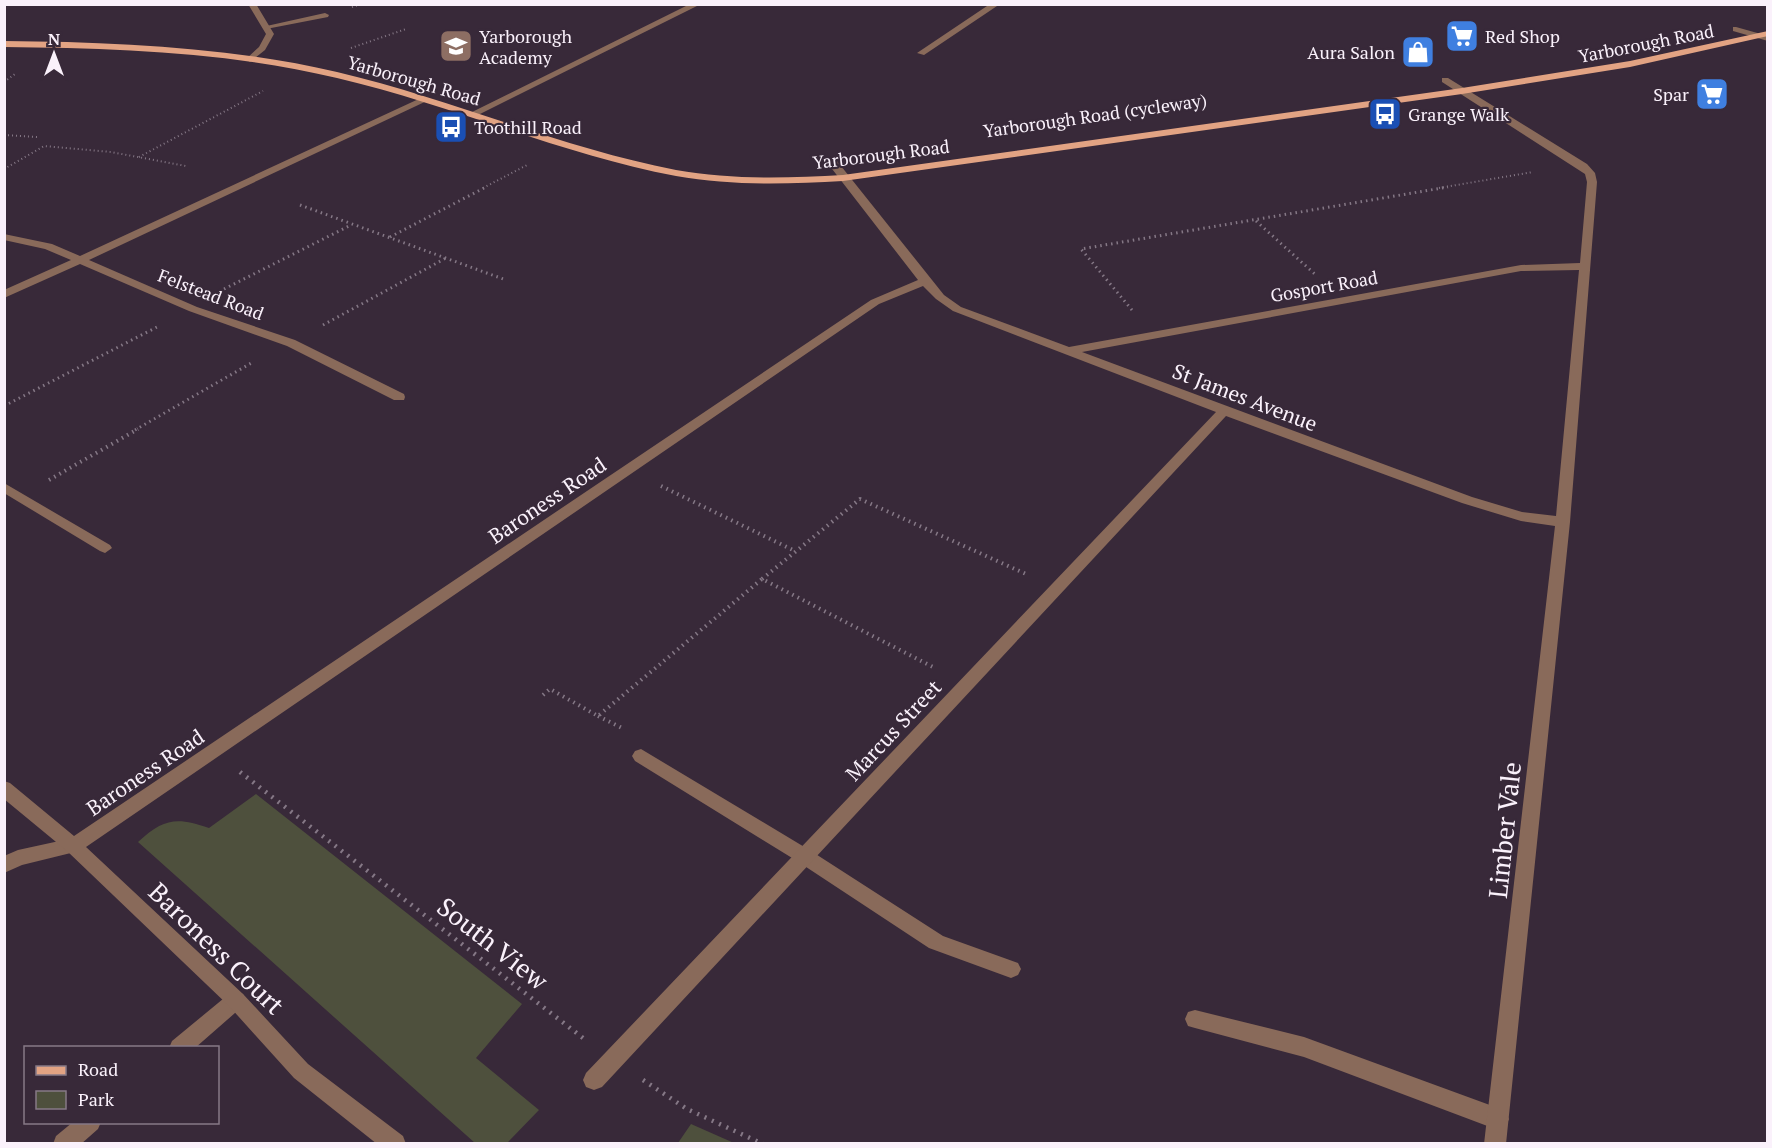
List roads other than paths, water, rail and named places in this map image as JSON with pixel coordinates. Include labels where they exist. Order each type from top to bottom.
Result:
[{"type":"main road","name":"Yarborough Road","points":[[4,44],[155,50],[250,59],[307,69],[426,99],[636,164],[725,179],[784,181],[843,178],[1462,91],[1630,64],[1767,33]]},
{"type":"street","points":[[250,59],[268,39],[266,27],[252,4]]},
{"type":"street","points":[[473,114],[697,4]]},
{"type":"street","points":[[921,53],[996,4]]},
{"type":"street","points":[[266,27],[326,15]]},
{"type":"street","points":[[1736,29],[1767,39]]},
{"type":"street","points":[[1445,80],[1581,164],[1590,173],[1592,182],[1586,266],[1563,522]]},
{"type":"street","points":[[4,296],[426,99]]},
{"type":"street","points":[[833,162],[843,178],[925,281]]},
{"type":"street","name":"Felstead Road","points":[[4,237],[48,246],[83,259],[191,308],[291,343],[399,397]]},
{"type":"street","name":"Gosport Road","points":[[1069,351],[1521,268],[1586,266]]},
{"type":"street","name":"St James Avenue","points":[[925,281],[957,309],[1224,411],[1494,510],[1563,522]]},
{"type":"street","name":"Baroness Road","points":[[73,846],[875,302],[925,281]]},
{"type":"street","name":"Marcus Street","points":[[594,1080],[1224,411]]},
{"type":"street","points":[[4,487],[105,548]]},
{"type":"street","name":"Limber Vale","points":[[1495,1143],[1563,522]]},
{"type":"street","points":[[641,756],[804,856],[936,942],[1011,969]]},
{"type":"street","name":"Baroness Court","points":[[4,788],[73,846],[236,1000],[301,1071],[395,1143]]},
{"type":"street","points":[[4,865],[18,858],[73,846]]},
{"type":"street","points":[[180,1046],[236,1000]]},
{"type":"street","points":[[1195,1019],[1304,1047],[1498,1119]]},
{"type":"street","points":[[64,1143],[88,1124]]},
{"type":"place","name":"Red Shop","points":[[1462,36]]},
{"type":"place","name":"Yarborough Academy","points":[[456,46]]},
{"type":"place","name":"Aura Salon","points":[[1418,52]]},
{"type":"place","name":"Spar","points":[[1712,94]]},
{"type":"place","name":"Grange Walk","points":[[1385,114]]},
{"type":"place","name":"Toothill Road","points":[[451,127]]}]
